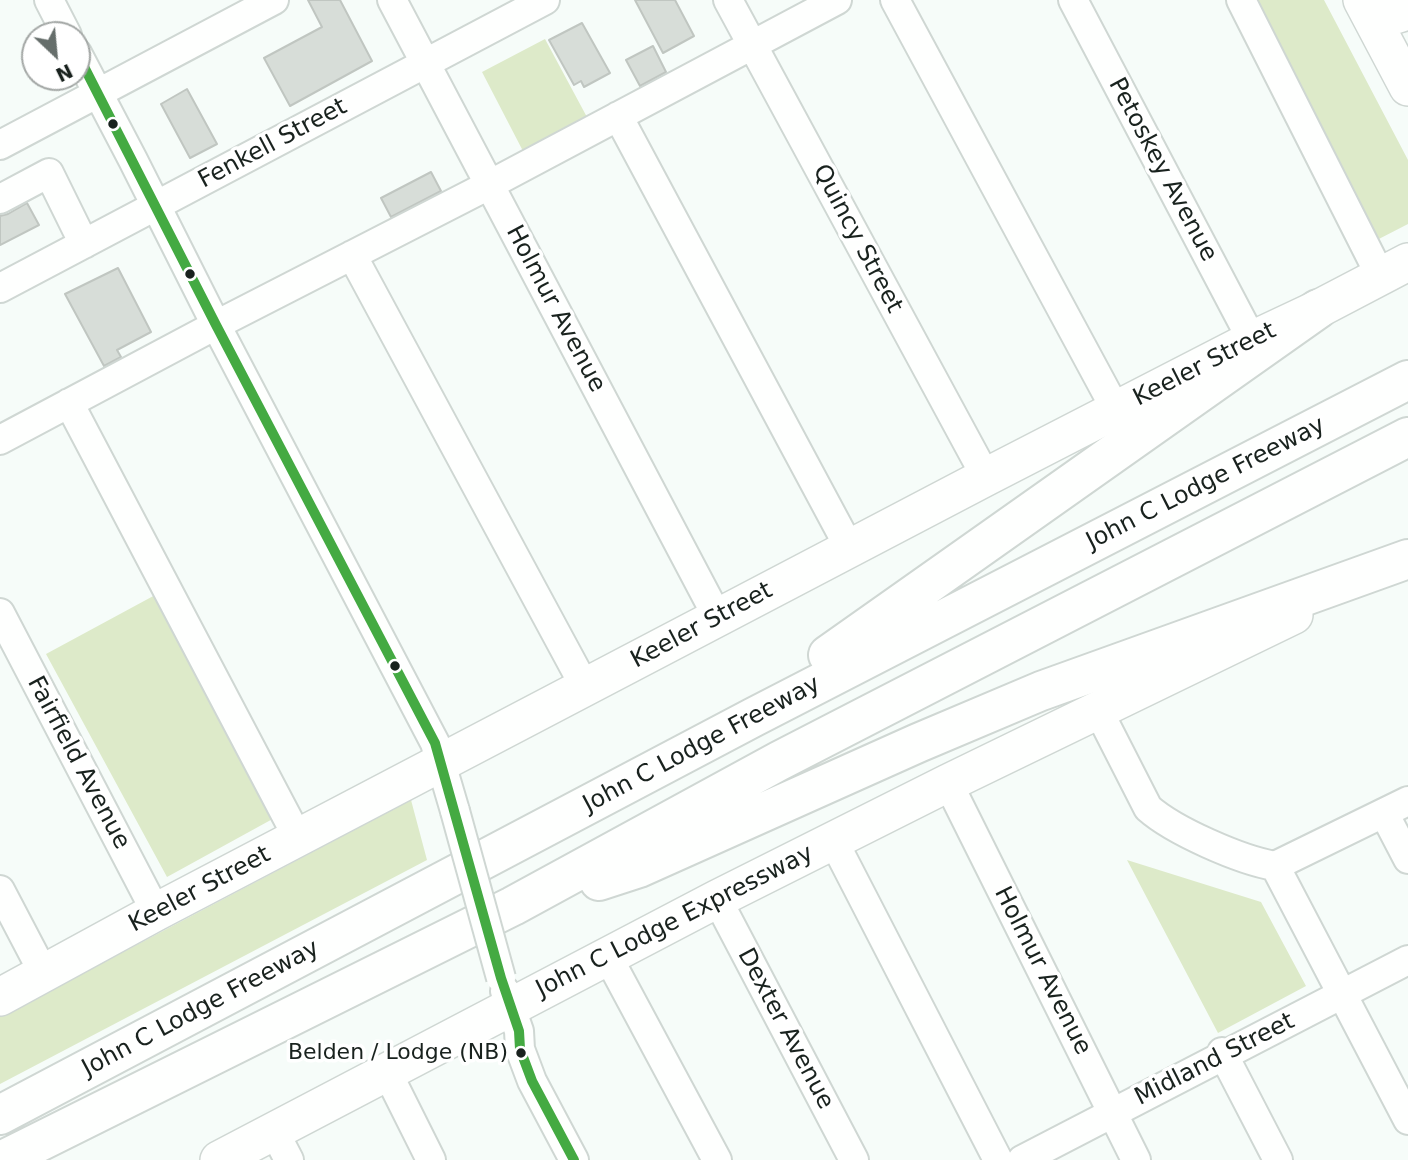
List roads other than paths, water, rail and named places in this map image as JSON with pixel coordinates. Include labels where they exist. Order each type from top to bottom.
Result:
[{"type":"highway","points":[[654,770],[740,708],[842,646],[1318,310]]},
{"type":"highway","name":"John C Lodge Freeway","points":[[0,1115],[754,717],[1408,380]]},
{"type":"highway","name":"John C Lodge Freeway","points":[[3,1160],[513,906],[779,761],[1408,436]]},
{"type":"highway","points":[[513,906],[617,876],[1041,691],[1408,559]]},
{"type":"main road","points":[[1362,0],[1408,87]]},
{"type":"main road","points":[[1380,0],[1384,7],[1395,15],[1408,10]]},
{"type":"main road","name":"Keeler Street","points":[[0,998],[156,912],[986,477],[1394,269]]},
{"type":"main road","name":"John C Lodge Expressway","points":[[219,1160],[281,1146],[506,993],[608,957],[833,840],[1408,559]]},
{"type":"street","points":[[49,0],[60,21]]},
{"type":"street","points":[[0,145],[98,94],[232,10],[274,0]]},
{"type":"street","name":"Holmur Avenue","points":[[392,0],[718,618]]},
{"type":"street","name":"Fenkell Street","points":[[0,288],[545,0]]},
{"type":"street","name":"Quincy Street","points":[[728,0],[986,477]]},
{"type":"street","points":[[0,440],[837,0]]},
{"type":"street","points":[[895,0],[1116,410]]},
{"type":"street","name":"Petoskey Avenue","points":[[1073,0],[1252,340]]},
{"type":"street","points":[[1241,0],[1394,269]]},
{"type":"street","points":[[91,80],[435,743],[519,1031],[520,1049],[532,1081],[574,1160]]},
{"type":"street","points":[[618,116],[850,549]]},
{"type":"street","points":[[0,198],[49,173],[84,244]]},
{"type":"street","points":[[352,255],[586,687]]},
{"type":"street","points":[[69,403],[298,838]]},
{"type":"street","name":"Fairfield Avenue","points":[[0,613],[156,912]]},
{"type":"street","points":[[1098,710],[1148,808],[1160,819],[1220,848],[1261,864],[1275,866],[1396,807],[1408,859]]},
{"type":"street","name":"Holmur Avenue","points":[[948,783],[1136,1160]]},
{"type":"street","points":[[833,840],[998,1160]]},
{"type":"street","points":[[1275,866],[1408,1120]]},
{"type":"street","points":[[0,890],[44,974]]},
{"type":"street","name":"Dexter Avenue","points":[[717,899],[854,1160]]},
{"type":"street","points":[[608,957],[717,1160]]},
{"type":"street","name":"Midland Street","points":[[1022,1160],[1408,960]]},
{"type":"street","points":[[1223,1054],[1278,1160]]},
{"type":"street","points":[[387,1072],[431,1160]]},
{"type":"place","name":"Belden / Lodge (NB)","points":[[521,1053]]}]
